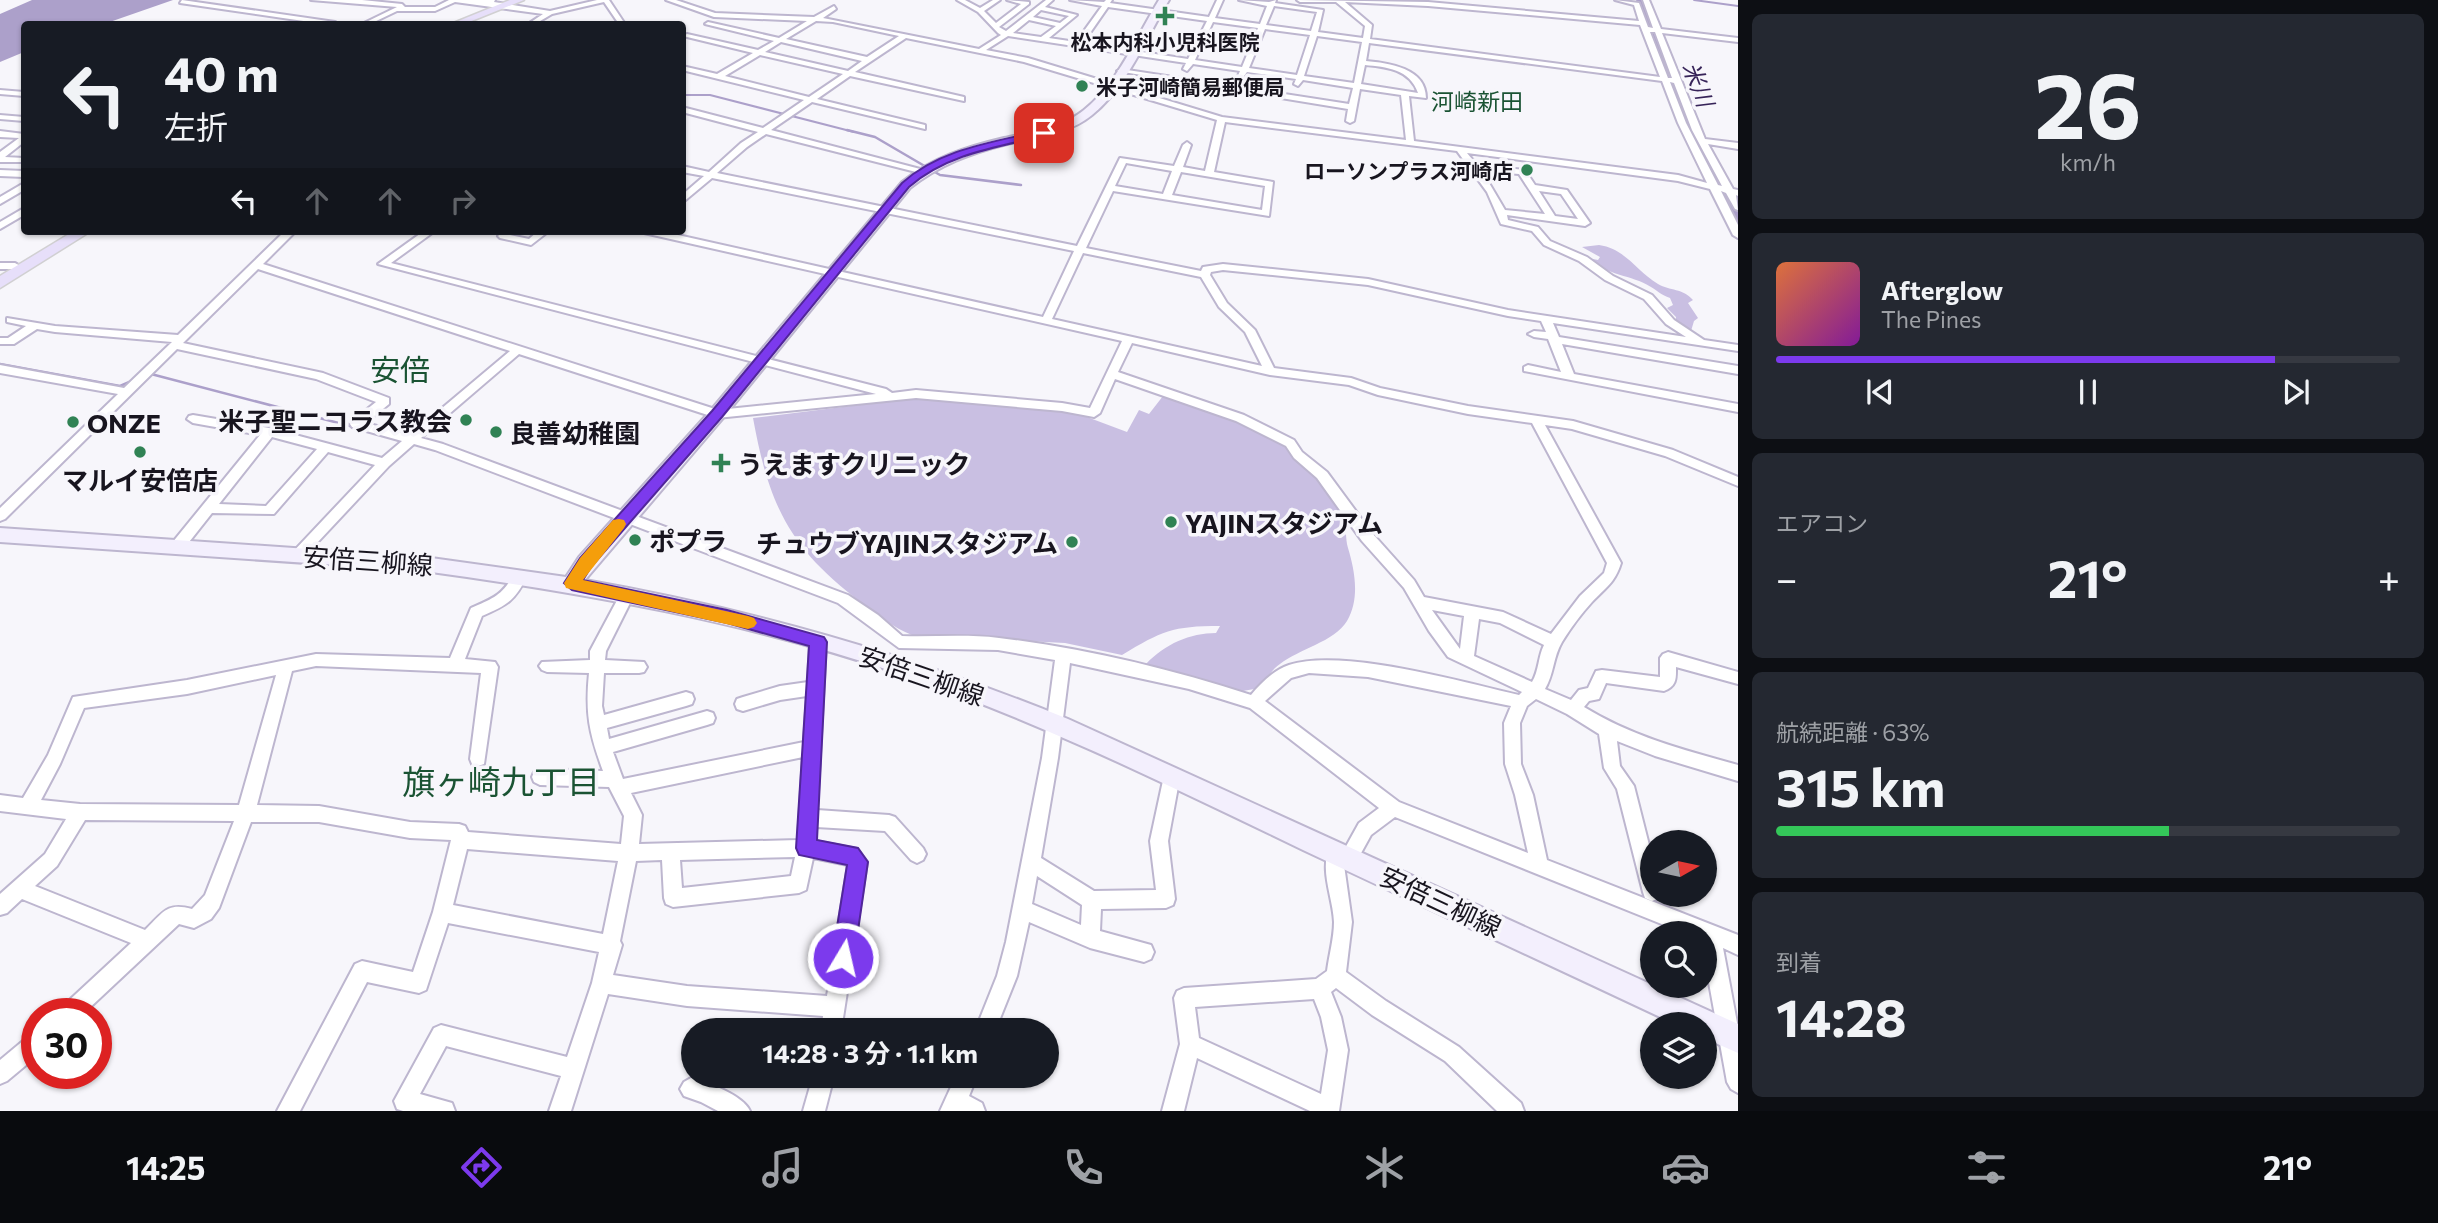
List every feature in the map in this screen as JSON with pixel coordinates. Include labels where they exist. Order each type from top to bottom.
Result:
[{"type":"main road","points":[[455,21],[499,2],[519,0]]},
{"type":"main road","points":[[462,21],[499,2]]},
{"type":"main road","points":[[0,276],[8,266],[66,235]]},
{"type":"main road","points":[[0,283],[78,235]]},
{"type":"street","points":[[303,0],[366,3]]},
{"type":"street","points":[[343,0],[435,11],[444,9],[454,0],[499,2],[550,13]]},
{"type":"street","points":[[536,21],[550,13],[606,0],[622,21]]},
{"type":"street","points":[[669,0],[702,13],[722,16],[818,18],[1025,60],[1220,119],[1664,176],[1726,190]]},
{"type":"street","points":[[960,0],[980,10],[995,27],[1007,34],[1423,96],[1419,84],[1404,69],[1362,63]]},
{"type":"street","points":[[980,10],[997,0]]},
{"type":"street","points":[[1010,0],[1029,2]]},
{"type":"street","points":[[980,51],[1007,34],[1050,0]]},
{"type":"street","points":[[1073,0],[1160,6],[1210,19],[1677,81]]},
{"type":"street","points":[[1184,80],[1220,0]]},
{"type":"street","points":[[1242,0],[1321,10],[1294,98]]},
{"type":"street","points":[[1300,0],[1428,4],[1738,40]]},
{"type":"street","points":[[1338,0],[1368,23],[1350,121]]},
{"type":"street","points":[[1618,0],[1636,2],[1677,81],[1726,190],[1738,235]]},
{"type":"street","points":[[1646,0],[1650,29],[1682,123],[1738,207]]},
{"type":"street","points":[[182,2],[314,21]]},
{"type":"street","points":[[995,27],[1029,2]]},
{"type":"street","points":[[1078,45],[1107,2]]},
{"type":"street","points":[[1237,89],[1272,2]]},
{"type":"street","points":[[572,583],[586,562],[717,414],[885,210],[921,172],[956,154],[1066,125],[1090,112],[1111,87],[1160,6]]},
{"type":"street","points":[[372,21],[400,8]]},
{"type":"street","points":[[719,77],[834,8]]},
{"type":"street","points":[[1040,8],[1074,15],[1043,39]]},
{"type":"street","points":[[686,35],[722,16]]},
{"type":"street","points":[[1028,18],[1062,25]]},
{"type":"street","points":[[708,24],[869,60]]},
{"type":"street","points":[[686,197],[744,145],[905,35]]},
{"type":"street","points":[[686,36],[961,99]]},
{"type":"street","points":[[686,69],[922,127]]},
{"type":"street","points":[[1121,71],[1353,107]]},
{"type":"street","points":[[0,92],[21,94]]},
{"type":"street","points":[[1405,94],[1410,142]]},
{"type":"street","points":[[0,101],[21,104]]},
{"type":"street","points":[[686,110],[921,172]]},
{"type":"street","points":[[0,117],[21,119]]},
{"type":"street","points":[[1209,174],[1219,137],[1220,119]]},
{"type":"street","points":[[0,134],[21,137]]},
{"type":"street","points":[[0,158],[21,140]]},
{"type":"street","points":[[1703,141],[1738,146]]},
{"type":"street","points":[[1166,198],[1187,145]]},
{"type":"street","points":[[1459,148],[1476,168],[1502,212],[1504,222],[1535,229],[1547,243],[1583,259],[1619,284],[1648,297],[1670,321],[1704,343]]},
{"type":"street","points":[[0,158],[21,160]]},
{"type":"street","points":[[1046,321],[1123,160],[1270,184],[1266,214],[1111,188]]},
{"type":"street","points":[[1476,168],[1522,173],[1552,218]]},
{"type":"street","points":[[686,170],[1205,275],[1223,305],[1250,330],[1270,372]]},
{"type":"street","points":[[2,175],[21,174]]},
{"type":"street","points":[[1502,212],[1585,223],[1564,192],[1532,187]]},
{"type":"street","points":[[0,201],[21,188]]},
{"type":"street","points":[[0,226],[21,213]]},
{"type":"street","points":[[0,516],[287,235]]},
{"type":"street","points":[[424,235],[383,264],[894,396]]},
{"type":"street","points":[[504,235],[531,242],[539,235]]},
{"type":"street","points":[[665,235],[1270,372],[1351,382],[1378,391],[1468,410],[1573,425],[1643,445],[1738,482]]},
{"type":"street","points":[[256,265],[717,414],[894,396],[941,396],[1094,412],[1128,339]]},
{"type":"street","points":[[1205,275],[1207,269],[1223,267],[1336,277],[1546,319],[1738,348]]},
{"type":"street","points":[[1546,319],[1569,376]]},
{"type":"street","points":[[11,320],[178,342],[319,376],[385,401],[356,424],[439,447],[842,599],[882,626],[899,642],[998,644],[1063,655],[1189,682],[1255,703],[1393,808],[1539,864],[1640,895]]},
{"type":"street","points":[[0,341],[10,342],[35,325]]},
{"type":"street","points":[[1534,334],[1738,370]]},
{"type":"street","points":[[297,555],[384,463],[516,351]]},
{"type":"street","points":[[0,369],[127,392]]},
{"type":"street","points":[[1528,369],[1738,408]]},
{"type":"street","points":[[1112,374],[1240,418],[1290,443],[1298,455],[1322,475],[1354,520],[1409,584],[1453,653],[1466,658],[1527,697]]},
{"type":"street","points":[[192,419],[269,432],[384,463]]},
{"type":"street","points":[[1537,421],[1610,550],[1614,562],[1610,576],[1585,600],[1548,652],[1543,678],[1527,697],[1512,723],[1513,764],[1524,795],[1539,864]]},
{"type":"street","points":[[177,547],[269,432]]},
{"type":"street","points":[[208,508],[269,512],[326,447]]},
{"type":"street","name":"安倍三柳線","points":[[0,535],[424,564],[520,576],[572,583],[727,617],[818,642],[974,691],[1053,724],[1172,776],[1734,1037]]},
{"type":"street","points":[[455,664],[476,612],[504,601],[511,595],[520,576]]},
{"type":"street","points":[[560,1111],[603,983],[629,851],[633,815],[616,783],[596,724],[595,667],[598,651],[627,595]]},
{"type":"street","points":[[1420,601],[1503,618],[1554,643]]},
{"type":"street","points":[[1466,658],[1472,613]]},
{"type":"street","points":[[670,850],[673,898],[799,884],[809,818],[818,642]]},
{"type":"street","points":[[885,662],[899,642]]},
{"type":"street","points":[[990,1018],[1007,976],[1023,909],[1050,758],[1063,655]]},
{"type":"street","points":[[1573,709],[1585,695],[1593,694],[1602,676],[1664,684],[1668,681],[1668,658],[1738,678]]},
{"type":"street","points":[[28,806],[54,759],[79,702],[187,687],[316,660],[490,667],[478,759]]},
{"type":"street","points":[[86,998],[176,914],[194,919],[205,912],[212,901],[246,813],[286,666]]},
{"type":"street","points":[[547,666],[639,667]]},
{"type":"street","points":[[1255,703],[1259,694],[1291,670],[1312,666],[1364,670],[1527,697],[1573,709],[1607,730],[1655,749],[1738,772]]},
{"type":"street","points":[[743,704],[780,693],[814,688]]},
{"type":"street","points":[[596,724],[686,699]]},
{"type":"street","points":[[603,748],[707,718]]},
{"type":"street","points":[[1607,730],[1612,768],[1625,786],[1640,844]]},
{"type":"street","points":[[540,777],[616,783],[811,748]]},
{"type":"street","points":[[1031,862],[1092,900],[1166,899],[1159,841],[1172,776]]},
{"type":"street","points":[[0,803],[80,812],[319,814],[410,830],[459,832],[460,840],[442,912],[419,983],[362,971],[288,1111]]},
{"type":"street","points":[[1190,1044],[1331,1110],[1338,1050],[1331,1017],[1328,982],[1343,922],[1335,872],[1342,855],[1365,829],[1393,808]]},
{"type":"street","points":[[0,906],[51,860],[80,812]]},
{"type":"street","points":[[809,818],[889,823],[917,854]]},
{"type":"street","points":[[460,840],[610,853],[806,848],[851,855],[858,862],[833,1018]]},
{"type":"street","points":[[20,890],[146,940]]},
{"type":"street","points":[[1090,939],[1092,900]]},
{"type":"street","points":[[1667,907],[1690,921]]},
{"type":"street","points":[[1023,909],[1090,939],[1144,951]]},
{"type":"street","points":[[442,912],[612,945]]},
{"type":"street","points":[[1717,936],[1738,945]]},
{"type":"street","points":[[1717,963],[1734,1037],[1738,1082]]},
{"type":"street","points":[[1173,1111],[1190,1044],[1184,998],[1328,982],[1379,1008],[1451,1054],[1513,1111]]},
{"type":"street","points":[[603,983],[687,996],[835,1007]]},
{"type":"street","points":[[444,1111],[405,1101],[441,1035],[575,1069]]},
{"type":"street","points":[[0,1074],[21,1056]]},
{"type":"street","points":[[814,1111],[821,1088]]},
{"type":"street","points":[[961,1108],[965,1088]]},
{"type":"street","points":[[691,1089],[704,1092],[738,1111]]},
{"type":"shaded area","points":[[32,0],[173,0],[113,21],[21,21],[21,53],[0,62],[0,14]]},
{"type":"shaded area","points":[[1599,245],[1617,251],[1658,284],[1689,296],[1693,300],[1688,303],[1698,318],[1691,331],[1676,322],[1676,317],[1667,308],[1673,305],[1670,298],[1643,283],[1596,264],[1588,258],[1598,260],[1600,257],[1582,247]]},
{"type":"shaded area","name":"チュウブYAJINスタジアム","points":[[1163,396],[1244,424],[1291,451],[1312,470],[1329,491],[1344,521],[1355,585],[1354,604],[1347,621],[1325,640],[1277,666],[1260,688],[1237,692],[1146,664],[1170,645],[1197,635],[1216,633],[1220,626],[1178,629],[1147,640],[1122,655],[1065,643],[912,635],[899,629],[837,583],[800,544],[776,501],[759,449],[753,418],[915,398],[1057,410],[1079,414],[1127,432],[1139,410],[1149,414]]},
{"type":"waterway","name":"米川","points":[[1641,0],[1688,125],[1738,218]]},
{"type":"waterway","points":[[1694,0],[1738,6]]},
{"type":"waterway","points":[[686,95],[710,95],[854,132]]},
{"type":"waterway","points":[[847,130],[875,137],[940,175],[1021,185]]},
{"type":"waterway","points":[[0,364],[120,386],[134,380]]},
{"type":"waterway","points":[[151,374],[350,426]]},
{"type":"slow traffic","points":[[619,524],[586,562],[572,583],[748,623]]},
{"type":"place","name":"松本内科小児科医院","points":[[1165,16]]},
{"type":"place","name":"米子河崎簡易郵便局","points":[[1082,86]]},
{"type":"place","name":"ローソンプラス河崎店","points":[[1527,170]]},
{"type":"place","name":"米子聖ニコラス教会","points":[[466,420]]},
{"type":"place","name":"ONZE","points":[[73,422]]},
{"type":"place","name":"良善幼稚園","points":[[496,432]]},
{"type":"place","name":"マルイ安倍店","points":[[140,452]]},
{"type":"place","name":"うえますクリニック","points":[[721,463]]},
{"type":"place","name":"YAJINスタジアム","points":[[1171,522]]},
{"type":"place","name":"ポプラ","points":[[635,540]]},
{"type":"place","name":"チュウブYAJINスタジアム","points":[[1072,542]]},
{"type":"district","name":"河崎新田","points":[[1477,101]]},
{"type":"district","name":"安倍","points":[[400,368]]},
{"type":"district","name":"旗ヶ崎九丁目","points":[[501,780]]},
{"type":"route","points":[[843,958],[858,862],[851,855],[806,848],[818,642],[727,617],[572,583],[586,562],[717,414],[906,185],[921,172],[956,154],[1044,133]]}]
